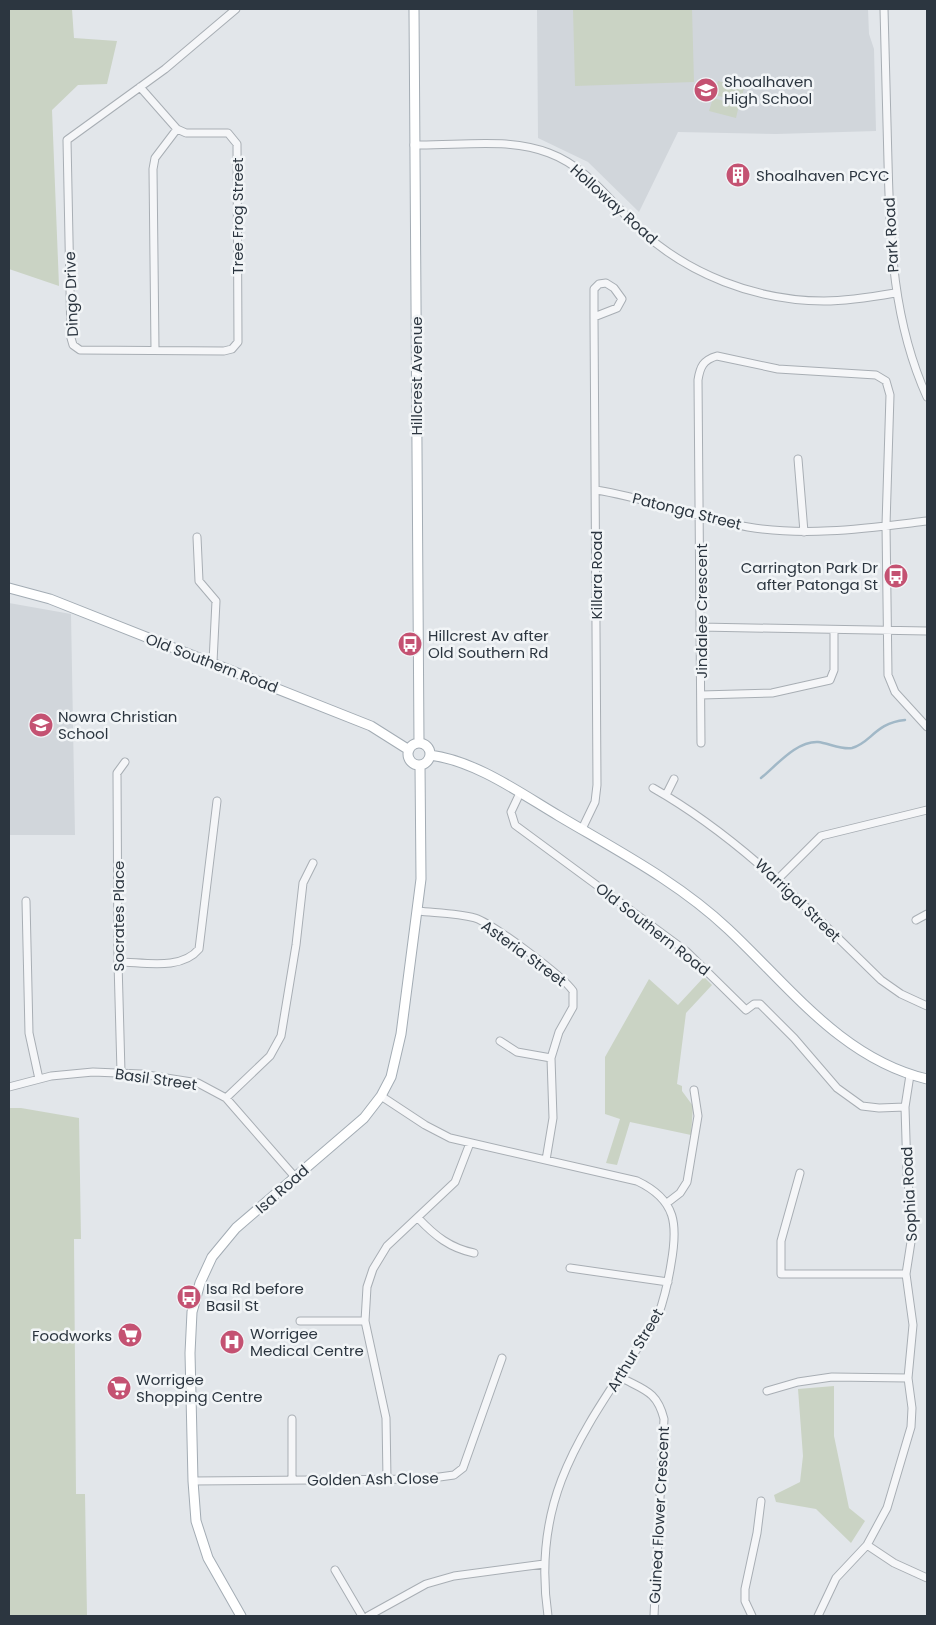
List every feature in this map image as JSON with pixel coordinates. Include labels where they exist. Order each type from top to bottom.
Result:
[{"type":"main road","name":"Hillcrest Avenue","points":[[414,9],[419,743]]},
{"type":"main road","name":"Old Southern Road","points":[[9,588],[39,595],[213,662],[371,726],[409,750]]},
{"type":"main road","points":[[419,743],[428,746],[430,755],[427,762],[420,765],[410,760],[409,750],[413,745],[419,743]]},
{"type":"main road","points":[[430,755],[456,761],[520,793],[653,870],[726,927],[818,1018],[848,1043],[870,1057],[910,1075],[927,1079]]},
{"type":"main road","name":"Isa Road","points":[[241,1616],[216,1575],[201,1540],[195,1515],[190,1332],[192,1312],[200,1283],[212,1257],[226,1238],[364,1118],[381,1096],[396,1064],[418,912],[421,857],[420,765]]},
{"type":"street","points":[[155,349],[153,169],[155,158],[177,129],[140,87],[166,69],[236,9]]},
{"type":"street","name":"Park Road","points":[[884,9],[890,240],[895,293],[907,343],[927,397]]},
{"type":"street","name":"Dingo Drive","points":[[140,87],[67,140],[71,338],[73,345],[80,350],[155,349],[224,351],[233,347]]},
{"type":"street","name":"Tree Frog Street","points":[[177,129],[186,133],[228,134],[236,144],[238,342],[233,347]]},
{"type":"street","name":"Holloway Road","points":[[414,145],[515,144],[551,154],[587,176],[639,229],[662,248],[705,274],[740,288],[773,296],[811,301],[858,299],[895,293]]},
{"type":"street","name":"Killara Road","points":[[582,829],[594,802],[598,785],[596,490],[593,420],[594,289],[599,284],[606,283],[614,288],[622,298],[620,305],[594,318]]},
{"type":"street","name":"Jindalee Crescent","points":[[701,743],[699,371],[701,366],[708,359],[722,356],[778,369],[876,375],[884,378],[890,395],[886,525]]},
{"type":"street","points":[[798,459],[804,532]]},
{"type":"street","name":"Patonga Street","points":[[596,490],[644,499],[701,517],[748,527],[804,532],[927,520]]},
{"type":"street","points":[[886,525],[887,664],[891,684],[903,702],[927,727]]},
{"type":"street","points":[[196,537],[198,581],[216,602],[213,662]]},
{"type":"street","points":[[700,627],[927,632]]},
{"type":"street","points":[[701,695],[766,694],[830,680],[834,670],[834,630]]},
{"type":"street","name":"Socrates Place","points":[[121,1072],[118,962],[117,773],[125,762]]},
{"type":"street","points":[[666,795],[674,779]]},
{"type":"street","name":"Warrigal Street","points":[[653,788],[714,826],[778,879],[881,980],[901,994],[927,1006]]},
{"type":"street","name":"Old Southern Road","points":[[520,793],[511,812],[514,824],[686,951],[746,1010],[754,1004],[760,1004],[794,1038],[837,1088],[862,1106],[879,1108],[905,1107]]},
{"type":"street","points":[[118,962],[182,963],[192,958],[199,949],[217,801]]},
{"type":"street","points":[[778,879],[820,836],[927,810]]},
{"type":"street","points":[[226,1098],[270,1056],[279,1041],[285,1024],[303,883],[313,863]]},
{"type":"street","points":[[26,901],[28,1026],[30,1046],[39,1079]]},
{"type":"street","name":"Asteria Street","points":[[418,912],[460,915],[484,922],[569,986],[574,1001],[556,1039],[551,1058],[553,1118],[546,1160]]},
{"type":"street","points":[[916,920],[927,914]]},
{"type":"street","points":[[500,1041],[517,1052],[551,1058]]},
{"type":"street","name":"Basil Street","points":[[9,1088],[39,1079],[73,1073],[121,1072],[196,1083],[226,1098],[295,1177]]},
{"type":"street","name":"Sophia Road","points":[[818,1616],[836,1578],[867,1545],[887,1508],[910,1434],[912,1408],[908,1378],[914,1325],[906,1274],[913,1229],[908,1187],[905,1107],[910,1075]]},
{"type":"street","points":[[381,1096],[438,1132],[470,1143],[637,1181],[657,1193],[667,1203],[680,1193],[687,1182],[698,1116],[694,1090]]},
{"type":"street","points":[[387,1479],[385,1410],[365,1321],[367,1287],[377,1261],[392,1240],[456,1182],[470,1143]]},
{"type":"street","points":[[800,1173],[781,1241],[781,1274],[906,1274]]},
{"type":"street","name":"Arthur Street","points":[[548,1616],[544,1564],[545,1540],[551,1509],[561,1477],[586,1429],[658,1316],[668,1282],[676,1231],[667,1203]]},
{"type":"street","points":[[418,1218],[442,1240],[461,1250],[474,1253]]},
{"type":"street","points":[[570,1268],[668,1282]]},
{"type":"street","points":[[300,1321],[365,1321]]},
{"type":"street","name":"Golden Ash Close","points":[[193,1481],[443,1478],[454,1475],[462,1468],[502,1358]]},
{"type":"street","name":"Guinea Flower Crescent","points":[[620,1377],[652,1394],[660,1403],[664,1419],[654,1616]]},
{"type":"street","points":[[767,1391],[825,1377],[908,1378]]},
{"type":"street","points":[[292,1419],[292,1480]]},
{"type":"street","points":[[752,1616],[746,1601],[745,1589],[756,1540],[760,1501]]},
{"type":"street","points":[[867,1545],[894,1563],[927,1578]]},
{"type":"street","points":[[368,1616],[426,1584],[454,1576],[544,1564]]},
{"type":"street","points":[[335,1570],[362,1616]]},
{"type":"shaded area","name":"Shoalhaven High School","points":[[537,9],[868,9],[869,34],[874,49],[876,131],[776,134],[678,132],[639,212],[588,162],[538,138]]},
{"type":"shaded area","name":"Nowra Christian School","points":[[9,603],[71,614],[75,835],[9,835]]},
{"type":"green space","points":[[9,9],[72,9],[74,38],[117,41],[107,84],[78,85],[52,110],[59,286],[9,269]]},
{"type":"green space","points":[[573,9],[692,9],[694,82],[575,86]]},
{"type":"green space","points":[[718,81],[744,88],[741,101],[714,95]]},
{"type":"green space","points":[[713,98],[739,105],[736,118],[709,111]]},
{"type":"green space","points":[[704,977],[712,985],[686,1013],[677,1084],[682,1086],[682,1091],[693,1106],[691,1135],[630,1122],[617,1165],[606,1163],[620,1119],[605,1114],[605,1057],[649,979],[678,1005]]},
{"type":"green space","points":[[9,1108],[21,1108],[79,1118],[81,1239],[74,1239],[76,1494],[85,1494],[87,1616],[9,1616]]},
{"type":"green space","points":[[834,1386],[834,1436],[849,1508],[865,1521],[851,1543],[816,1509],[776,1502],[774,1495],[800,1482],[803,1456],[798,1389]]},
{"type":"waterway","points":[[761,778],[787,755],[802,745],[818,742],[852,748],[864,742],[887,725],[905,720]]},
{"type":"place","name":"Shoalhaven High School","points":[[706,90]]},
{"type":"place","name":"Shoalhaven PCYC","points":[[738,175]]},
{"type":"place","name":"Carrington Park Dr after Patonga St","points":[[896,576]]},
{"type":"place","name":"Hillcrest Av after Old Southern Rd","points":[[410,644]]},
{"type":"place","name":"Nowra Christian School","points":[[41,725]]},
{"type":"place","name":"Isa Rd before Basil St","points":[[189,1297]]},
{"type":"place","name":"Foodworks","points":[[130,1335]]},
{"type":"place","name":"Worrigee Medical Centre","points":[[232,1342]]},
{"type":"place","name":"Worrigee Shopping Centre","points":[[119,1388]]}]
